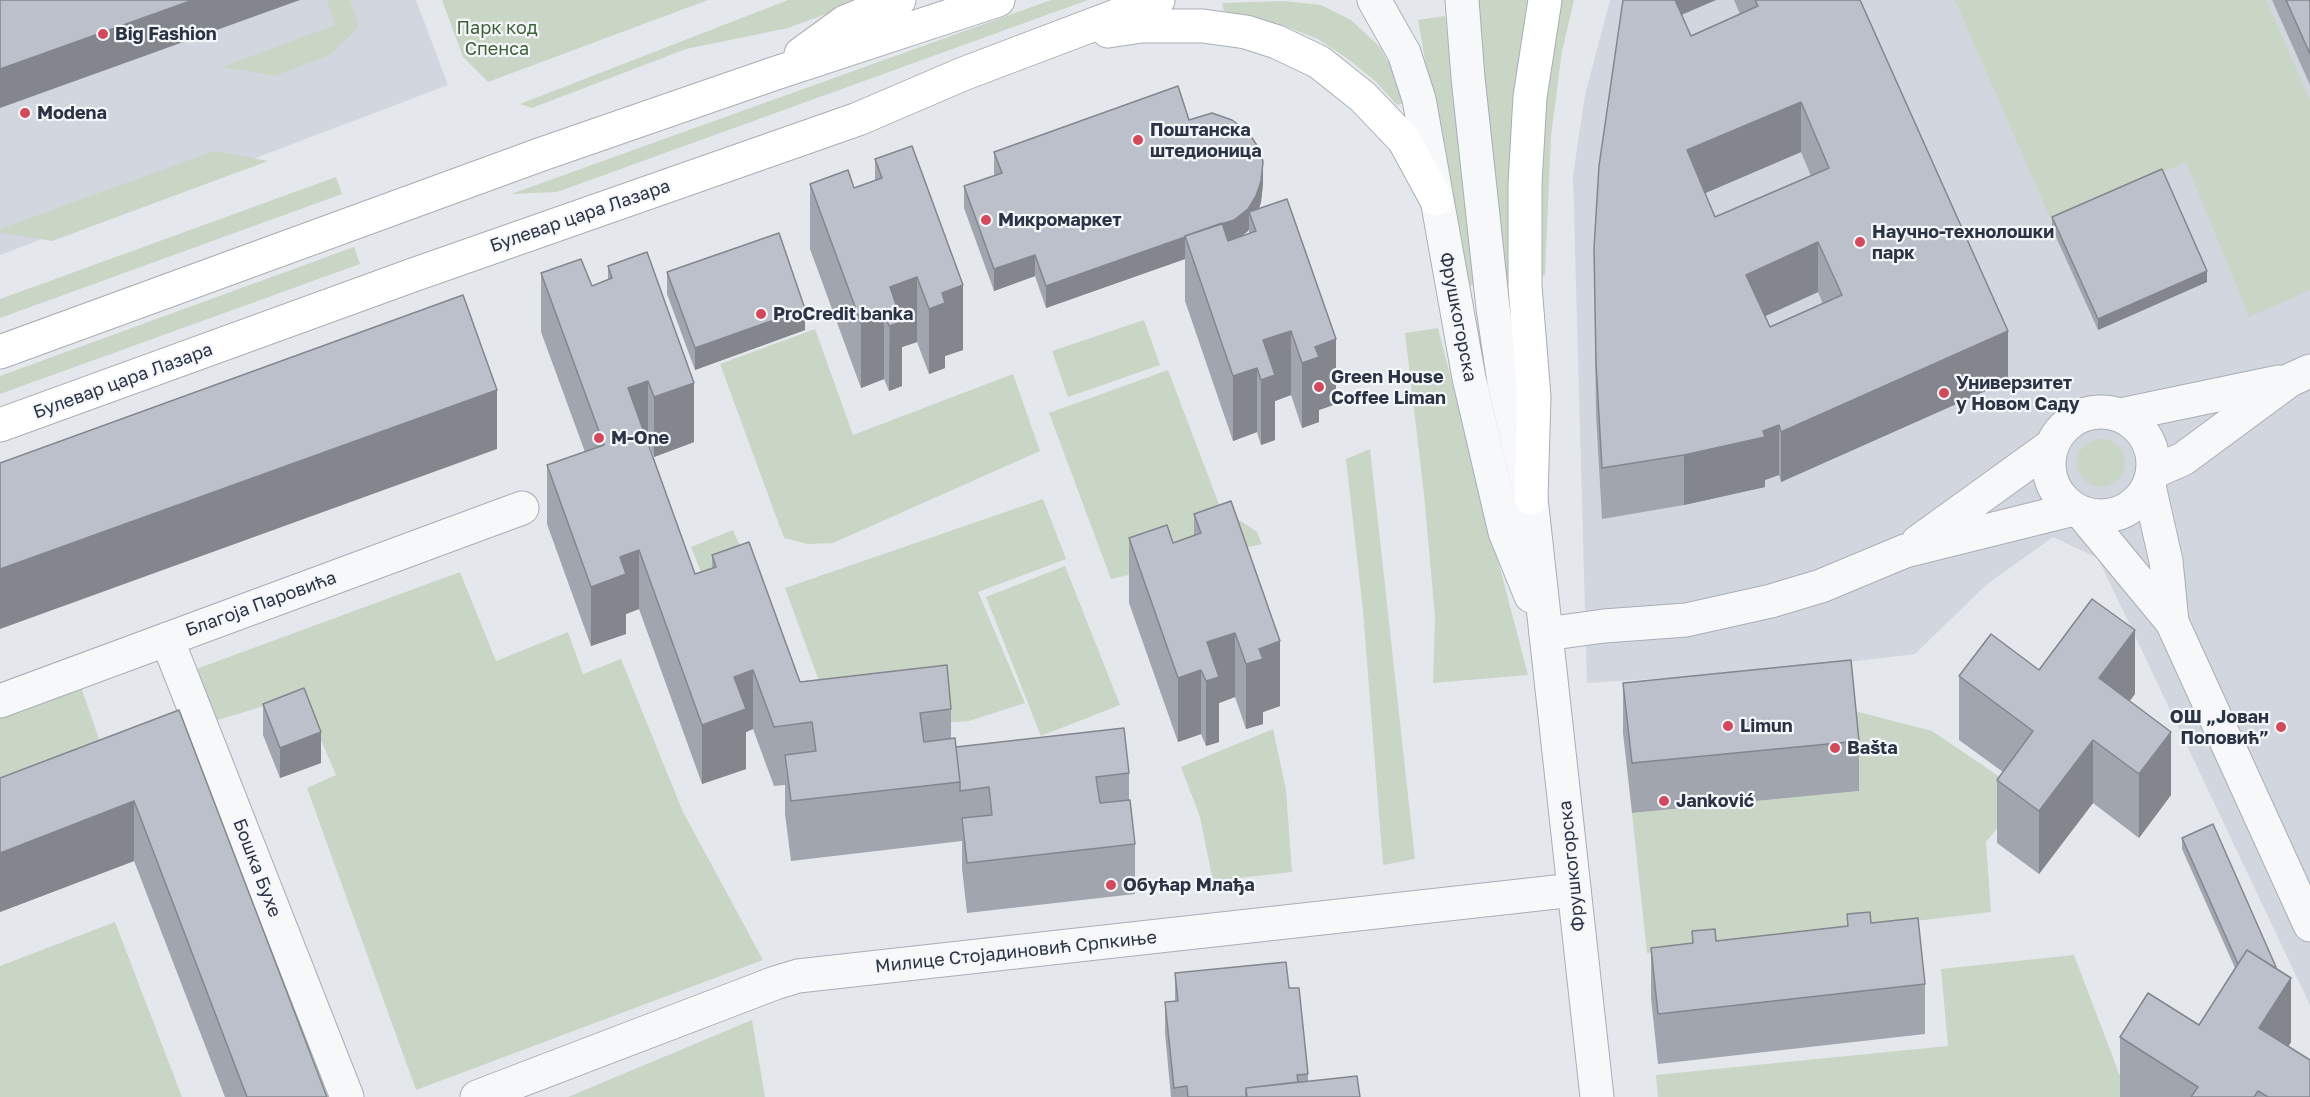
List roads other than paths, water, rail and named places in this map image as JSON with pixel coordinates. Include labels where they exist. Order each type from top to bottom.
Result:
[{"type":"main road","points":[[773,74],[845,22],[899,0]]},
{"type":"main road","points":[[0,352],[459,184],[773,74],[998,0]]},
{"type":"main road","name":"Булевар цара Лазара","points":[[0,425],[413,275],[858,119],[963,74],[1158,0]]},
{"type":"main road","points":[[1531,498],[1534,398],[1525,286],[1525,184],[1530,97],[1545,0]]},
{"type":"main road","points":[[1062,37],[1142,26],[1203,26],[1246,32],[1277,42],[1319,62],[1363,97],[1404,140],[1436,199]]},
{"type":"street","name":"Фрушкогорска","points":[[1374,0],[1404,53],[1419,99],[1469,378],[1505,532],[1546,634]]},
{"type":"street","name":"Фрушкогорска","points":[[1462,0],[1468,78],[1493,308],[1504,382],[1531,498],[1597,1097]]},
{"type":"street","points":[[1546,634],[1604,626],[1686,621],[1771,601],[1821,586],[1905,551],[2078,511],[2102,517],[2121,513],[2138,502],[2151,479],[2183,459],[2300,375]]},
{"type":"street","points":[[2121,415],[2300,375]]},
{"type":"street","points":[[2172,622],[2166,561],[2151,479],[2153,455],[2147,438],[2136,424],[2121,415],[2105,411],[2079,416],[2067,423],[2051,446],[2048,464],[2051,482],[2060,497],[2078,511],[2172,622],[2310,925]]},
{"type":"street","points":[[1905,551],[2051,446]]},
{"type":"street","name":"Благоја Паровића","points":[[0,701],[522,508]]},
{"type":"street","name":"Бошка Бухе","points":[[167,639],[347,1097]]},
{"type":"street","name":"Милице Стојадиновић Српкиње","points":[[477,1097],[798,976],[1574,890]]},
{"type":"place","name":"Big Fashion","points":[[103,34]]},
{"type":"place","name":"Modena","points":[[25,113]]},
{"type":"place","name":"Поштанска штедионица","points":[[1138,140]]},
{"type":"place","name":"Микромаркет","points":[[986,220]]},
{"type":"place","name":"Научно-технолошки парк","points":[[1860,242]]},
{"type":"place","name":"ProCredit banka","points":[[761,314]]},
{"type":"place","name":"Green House Coffee Liman","points":[[1319,387]]},
{"type":"place","name":"Универзитет у Новом Саду","points":[[1944,393]]},
{"type":"place","name":"M-One","points":[[599,438]]},
{"type":"place","name":"Limun","points":[[1728,726]]},
{"type":"place","name":"ОШ „Јован Поповић”","points":[[2281,727]]},
{"type":"place","name":"Bašta","points":[[1835,748]]},
{"type":"place","name":"Janković","points":[[1664,801]]},
{"type":"place","name":"Обућар Млађа","points":[[1111,885]]},
{"type":"park label","name":"Парк код Спенса","points":[[497,38]]}]
